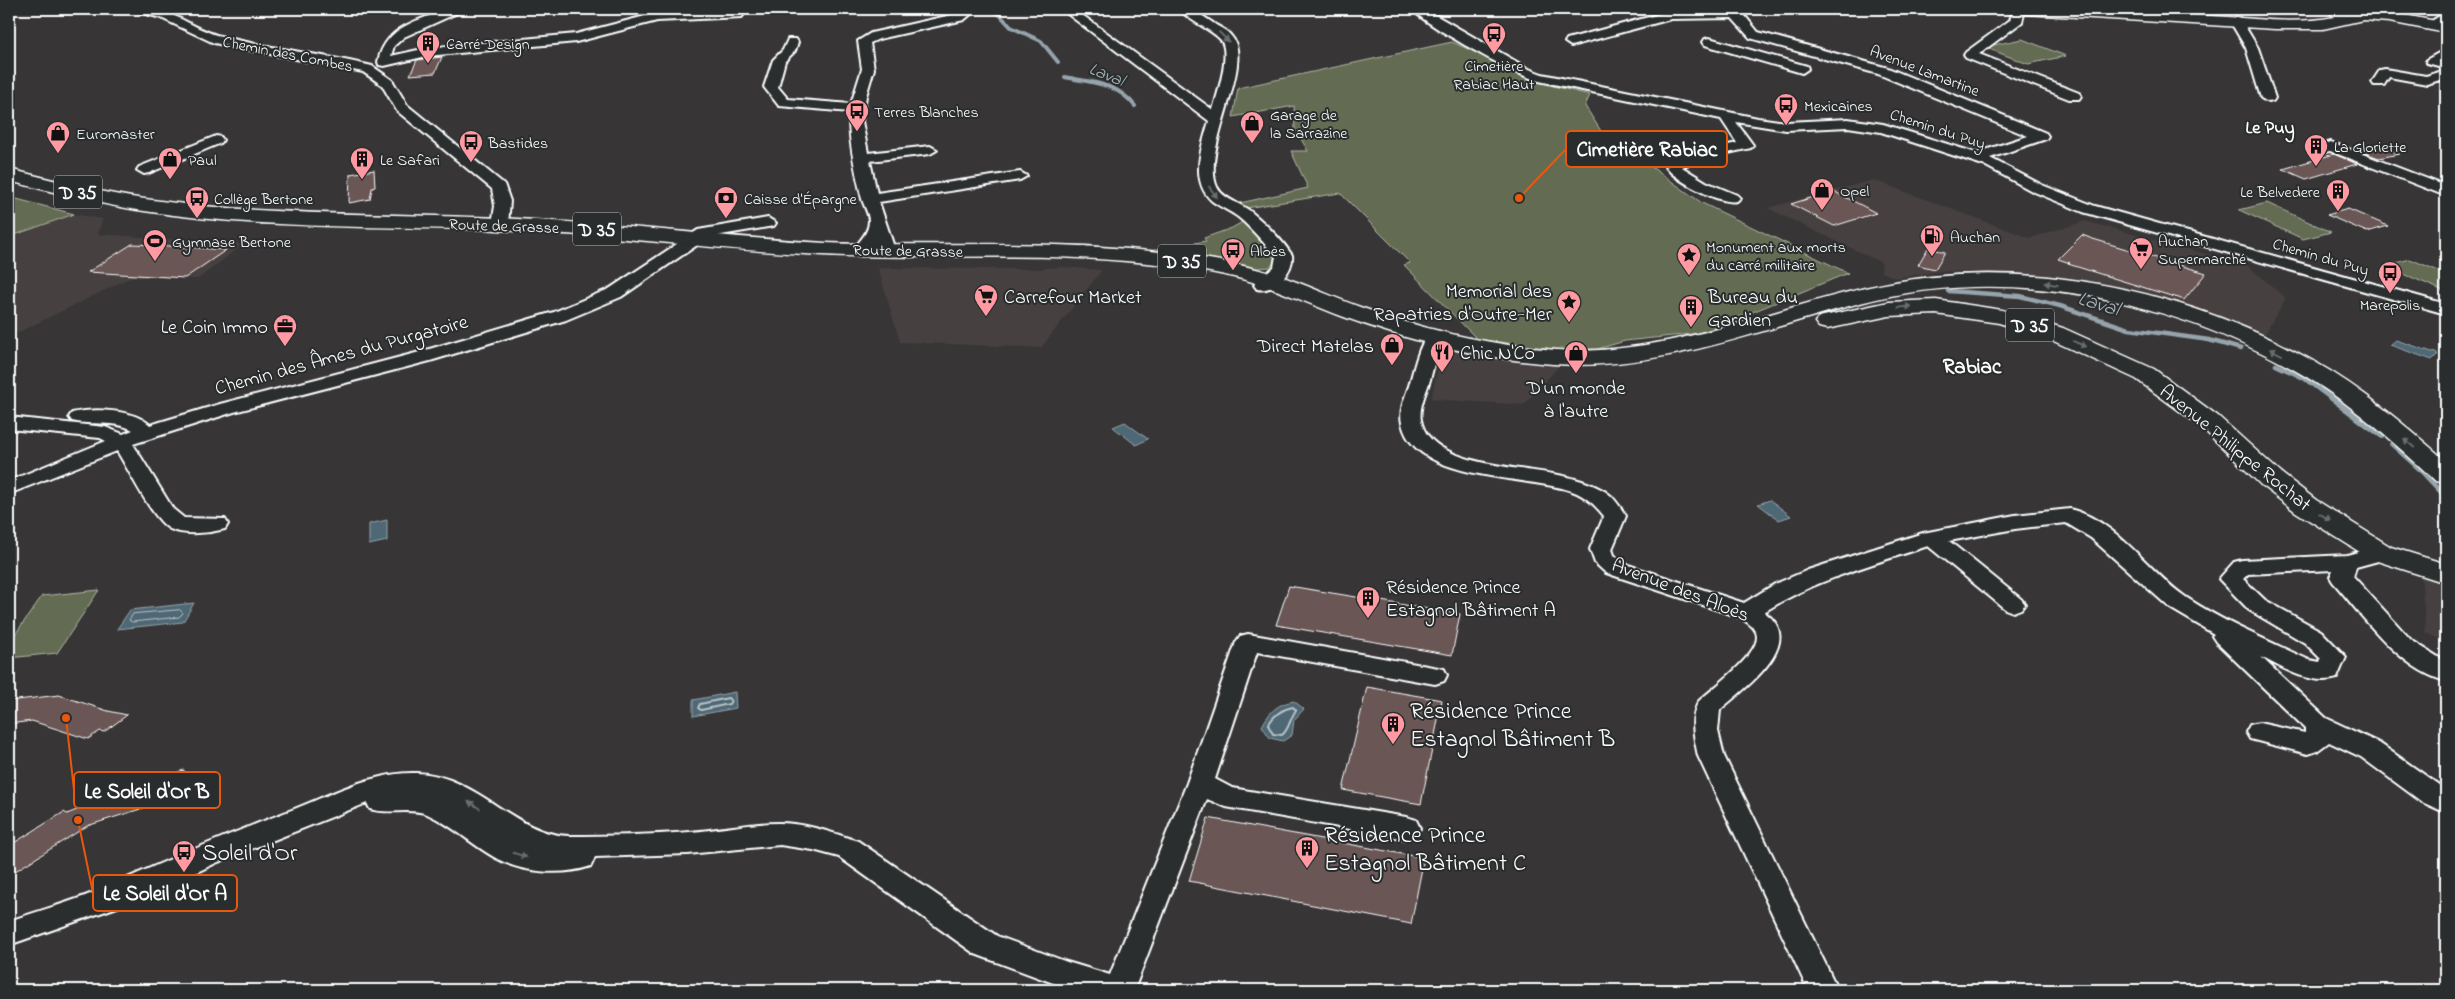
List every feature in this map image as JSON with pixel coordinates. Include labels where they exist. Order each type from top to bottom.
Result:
[{"type":"main road","points":[[2024,9],[2323,24],[2365,13]]},
{"type":"main road","points":[[2142,9],[2282,17],[2304,16],[2325,9],[2340,14],[2365,13],[2444,22]]},
{"type":"main road","name":"Route de Grasse","points":[[9,175],[98,196],[176,210],[301,221],[500,224],[614,230],[685,244],[767,245],[874,250],[1034,252],[1048,255],[1187,267],[1266,283]]},
{"type":"main road","name":"Avenue Philippe Rochat","points":[[1434,339],[1530,354],[1564,357],[1632,355],[1706,341],[1837,302],[1907,284],[1977,279],[2043,283],[2152,304],[2186,314],[2239,334],[2304,365],[2357,400],[2446,475]]},
{"type":"main road","name":"Avenue Philippe Rochat","points":[[1266,283],[1333,313],[1505,356],[1547,361],[1613,363],[1685,352],[1911,306],[1980,312],[2023,322],[2106,355],[2145,374],[2197,412],[2271,479],[2306,506],[2381,553],[2446,574]]},
{"type":"main road","points":[[1837,302],[1812,314],[1812,318],[1820,319],[1865,314]]},
{"type":"street","name":"Chemin des Combes","points":[[139,9],[165,15],[218,40],[367,69],[387,83],[402,108],[492,180],[501,192],[503,216],[500,224]]},
{"type":"street","points":[[165,15],[181,9]]},
{"type":"street","points":[[460,9],[427,20],[403,33],[388,46],[384,62],[427,52],[576,38],[596,34],[624,23],[660,16],[738,14]]},
{"type":"street","points":[[874,250],[865,245],[871,238],[877,220],[870,199],[855,121],[856,108],[868,69],[864,41],[876,36],[960,17],[970,9]]},
{"type":"street","points":[[1067,9],[1217,120]]},
{"type":"street","points":[[1185,9],[1227,38],[1232,45],[1228,73],[1207,156],[1208,185],[1216,197],[1243,214],[1284,255],[1286,262],[1284,266],[1266,283]]},
{"type":"street","name":"Chemin du Puy","points":[[1419,9],[1435,21],[1530,75],[1600,92],[1786,126],[1848,123],[1870,125],[1976,158],[2004,169],[2045,192],[2089,209],[2446,309]]},
{"type":"street","points":[[2014,9],[2018,13],[2016,22],[1970,55],[2074,96]]},
{"type":"street","points":[[1572,42],[1671,15],[1734,11]]},
{"type":"street","name":"Avenue Lamartine","points":[[1734,11],[1754,35],[1883,71],[2041,136],[1976,158]]},
{"type":"street","points":[[2236,21],[2252,48],[2268,98]]},
{"type":"street","points":[[792,42],[789,51],[779,60],[775,73],[772,87],[778,97],[784,103],[856,108]]},
{"type":"street","points":[[1709,42],[1798,72],[1828,55]]},
{"type":"street","points":[[2446,53],[2432,60],[2446,64]]},
{"type":"street","points":[[2379,82],[2385,73],[2427,80],[2446,74]]},
{"type":"street","points":[[1727,116],[1728,122],[1746,145],[1734,150],[1681,160],[1674,167],[1684,177],[1715,193],[1732,198]]},
{"type":"street","points":[[144,170],[216,140]]},
{"type":"street","points":[[2318,149],[2331,146],[2446,191]]},
{"type":"street","points":[[862,158],[930,150]]},
{"type":"street","points":[[870,199],[1020,176]]},
{"type":"street","points":[[479,224],[502,203]]},
{"type":"street","name":"Chemin des Âmes du Purgatoire","points":[[9,488],[146,432],[227,408],[423,357],[560,316],[615,293],[685,244],[713,230],[770,218],[767,245]]},
{"type":"street","name":"Avenue des Aloès","points":[[1434,339],[1415,396],[1410,420],[1415,432],[1424,444],[1439,455],[1468,466],[1560,482],[1594,492],[1610,504],[1616,516],[1601,549],[1603,558],[1614,568],[1748,612],[1763,623],[1769,636],[1766,649],[1756,663],[1708,707],[1705,731],[1711,756],[1823,990]]},
{"type":"street","points":[[9,412],[124,420],[140,424],[146,432]]},
{"type":"street","points":[[9,423],[105,433],[122,442],[165,513],[178,524],[198,526],[217,524]]},
{"type":"street","points":[[1748,612],[1783,589],[1816,575],[1931,538],[2015,522],[2070,516],[2099,533],[2178,603],[2210,622],[2304,668],[2328,672],[2334,657],[2313,637],[2257,605],[2230,579],[2242,567],[2347,562],[2381,553]]},
{"type":"street","points":[[1931,538],[2012,605]]},
{"type":"street","points":[[2347,562],[2341,577],[2402,646],[2446,673]]},
{"type":"street","points":[[2210,622],[2317,725],[2370,750],[2446,803]]},
{"type":"street","points":[[9,933],[191,871],[347,812],[388,801],[411,799],[436,806],[489,827],[508,852],[541,860],[595,857],[688,843],[780,834],[848,849],[986,945],[1065,976],[1118,990],[1200,783],[1248,642],[1435,675]]},
{"type":"street","points":[[2259,732],[2308,744],[2319,737],[2317,725]]},
{"type":"street","points":[[1200,783],[1226,797],[1406,828]]},
{"type":"shaded area","points":[[2205,9],[2295,9],[2271,14]]},
{"type":"shaded area","points":[[1873,180],[2030,238],[2085,221],[2247,265],[2286,298],[2262,339],[2067,282],[2000,274],[1942,271],[1896,278],[1881,272],[1882,263],[1767,208]]},
{"type":"shaded area","points":[[74,214],[103,219],[98,234],[244,244],[198,279],[132,277],[9,337],[9,238]]},
{"type":"shaded area","points":[[1063,267],[1102,270],[1041,348],[900,342],[878,268],[1036,269]]},
{"type":"shaded area","points":[[1442,349],[1560,365],[1524,405],[1431,399]]},
{"type":"shaded area","points":[[2421,575],[2446,584],[2446,642],[2426,633]]},
{"type":"green space","points":[[2022,39],[2066,56],[2028,64],[1984,47]]},
{"type":"green space","points":[[1452,42],[1553,86],[1590,95],[1585,106],[1601,131],[1702,203],[1848,273],[1701,333],[1625,341],[1584,353],[1477,339],[1404,265],[1410,263],[1340,193],[1246,208],[1240,203],[1308,188],[1291,151],[1308,151],[1295,129],[1294,106],[1233,117],[1238,88]]},
{"type":"green space","points":[[9,197],[74,214],[9,237]]},
{"type":"green space","points":[[2267,203],[2331,232],[2303,239],[2239,210]]},
{"type":"green space","points":[[1244,221],[1277,254],[1277,259],[1270,267],[1257,268],[1198,256],[1154,252],[1154,250],[1206,241],[1204,238],[1232,228]]},
{"type":"green space","points":[[2410,259],[2446,274],[2446,292],[2385,266]]},
{"type":"green space","points":[[99,590],[57,653],[9,658],[9,643],[42,596]]},
{"type":"water","points":[[2396,340],[2438,354],[2432,360],[2390,345]]},
{"type":"water","points":[[1125,422],[1148,439],[1136,445],[1113,427]]},
{"type":"water","points":[[1770,500],[1791,516],[1779,520],[1758,504]]},
{"type":"water","points":[[387,520],[387,541],[369,545],[369,524]]},
{"type":"water","points":[[194,603],[183,622],[117,629],[130,610]]},
{"type":"water","points":[[735,692],[736,708],[693,716],[693,700]]},
{"type":"water","points":[[1294,701],[1304,709],[1294,720],[1292,735],[1283,741],[1270,738],[1262,726],[1265,721],[1271,712],[1279,706]]},
{"type":"building","name":"Carré Design","points":[[442,57],[435,73],[410,75],[417,60]]},
{"type":"building","points":[[2376,145],[2399,154],[2379,158],[2355,149]]},
{"type":"building","name":"La Gloriette","points":[[2334,154],[2357,164],[2306,179],[2283,169]]},
{"type":"building","name":"Le Safari","points":[[374,170],[375,187],[372,188],[370,199],[349,203],[350,174]]},
{"type":"building","points":[[1833,191],[1876,213],[1834,226],[1791,204]]},
{"type":"building","points":[[2348,209],[2388,226],[2367,232],[2327,215]]},
{"type":"building","name":"Auchan Supermarché","points":[[2082,235],[2206,273],[2184,300],[2068,264],[2070,263],[2058,259]]},
{"type":"building","name":"Gymnase Bertone","points":[[132,244],[226,250],[185,278],[88,272]]},
{"type":"building","name":"Auchan","points":[[1928,248],[1945,252],[1935,269],[1918,265]]},
{"type":"building","name":"Résidence Prince Estagnol Bâtiment A","points":[[1289,586],[1460,614],[1452,655],[1276,625]]},
{"type":"building","name":"Résidence Prince Estagnol Bâtiment B","points":[[1367,687],[1442,700],[1421,804],[1343,790]]},
{"type":"building","points":[[59,695],[108,711],[127,715],[104,732],[100,731],[88,739],[32,721],[9,724],[9,701]]},
{"type":"building","points":[[184,770],[184,786],[179,787],[178,797],[87,826],[9,875],[9,846],[64,812],[67,814],[94,803],[94,799]]},
{"type":"building","name":"Résidence Prince Estagnol Bâtiment C","points":[[1208,818],[1424,858],[1411,924],[1189,881]]},
{"type":"waterway","name":"Laval","points":[[991,10],[999,14],[1011,27],[1041,41],[1058,62]]},
{"type":"waterway","name":"Laval","points":[[1065,77],[1094,82],[1112,88],[1128,98],[1135,106]]},
{"type":"waterway","name":"Laval","points":[[1948,291],[2020,296],[2060,306],[2129,329],[2209,340],[2241,349]]},
{"type":"waterway","points":[[2276,365],[2306,379]]},
{"type":"waterway","points":[[2306,379],[2382,436]]},
{"type":"waterway","points":[[2392,444],[2419,468],[2446,497]]},
{"type":"place","name":"Cimetière Rabiac Haut","points":[[1494,55]]},
{"type":"place","name":"Carré Design","points":[[428,64]]},
{"type":"place","name":"Mexicaines","points":[[1786,126]]},
{"type":"place","name":"Terres Blanches","points":[[857,132]]},
{"type":"place","name":"Garage de la Sarrazine","points":[[1252,144]]},
{"type":"place","name":"Euromaster","points":[[58,154]]},
{"type":"place","name":"Bastides","points":[[471,163]]},
{"type":"place","name":"La Gloriette","points":[[2316,167]]},
{"type":"place","name":"Paul","points":[[170,180]]},
{"type":"place","name":"Le Safari","points":[[362,180]]},
{"type":"place","name":"Cimetière Rabiac","points":[[1519,198]]},
{"type":"place","name":"Opel","points":[[1822,211]]},
{"type":"place","name":"Le Belvedere","points":[[2338,212]]},
{"type":"place","name":"Collège Bertone","points":[[197,219]]},
{"type":"place","name":"Caisse d'Épargne","points":[[726,219]]},
{"type":"place","name":"Auchan","points":[[1932,257]]},
{"type":"place","name":"Gymnase Bertone","points":[[155,262]]},
{"type":"place","name":"Auchan Supermarché","points":[[2141,270]]},
{"type":"place","name":"Aloès","points":[[1233,271]]},
{"type":"place","name":"Monument aux morts du carré militaire","points":[[1689,276]]},
{"type":"place","name":"Marepolis","points":[[2390,294]]},
{"type":"place","name":"Carrefour Market","points":[[986,317]]},
{"type":"place","name":"Memorial des Rapatries d'Outre-Mer","points":[[1569,323]]},
{"type":"place","name":"Bureau du Gardien","points":[[1691,328]]},
{"type":"place","name":"Le Coin Immo","points":[[285,347]]},
{"type":"place","name":"Direct Matelas","points":[[1392,366]]},
{"type":"place","name":"Chic N'Co","points":[[1442,373]]},
{"type":"place","name":"D'un monde à l'autre","points":[[1576,374]]},
{"type":"place","name":"Résidence Prince Estagnol Bâtiment A","points":[[1368,619]]},
{"type":"place","name":"Le Soleil d'Or B","points":[[66,718]]},
{"type":"place","name":"Résidence Prince Estagnol Bâtiment B","points":[[1393,745]]},
{"type":"place","name":"Le Soleil d'Or A","points":[[78,820]]},
{"type":"place","name":"Résidence Prince Estagnol Bâtiment C","points":[[1307,869]]},
{"type":"place","name":"Soleil d'Or","points":[[184,873]]},
{"type":"district","name":"Le Puy","points":[[2270,127]]},
{"type":"district","name":"Rabiac","points":[[1972,366]]}]
